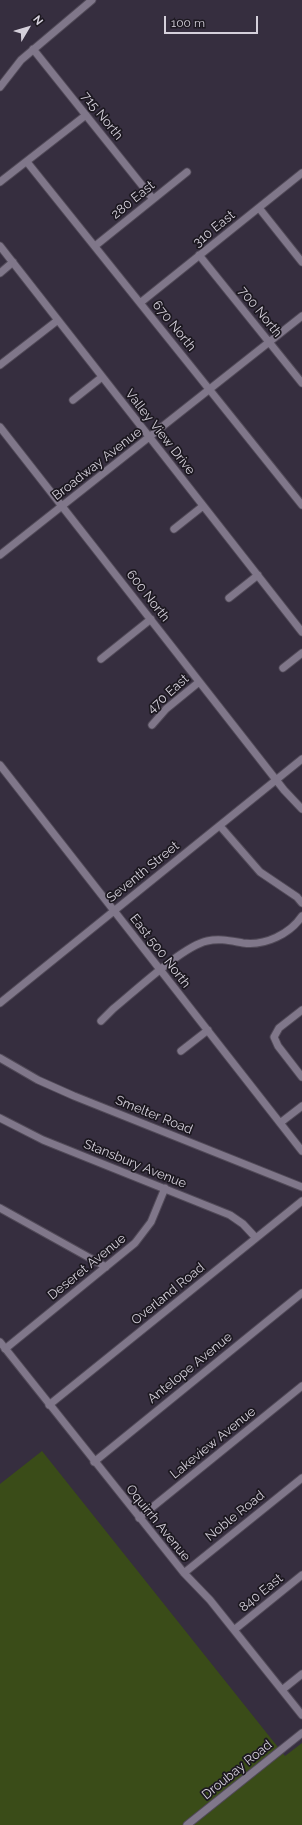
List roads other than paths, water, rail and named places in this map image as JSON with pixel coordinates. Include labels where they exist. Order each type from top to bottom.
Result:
[{"type":"street","points":[[0,87],[21,60],[92,0]]},
{"type":"street","name":"715 North","points":[[33,49],[153,199]]},
{"type":"street","points":[[0,182],[86,115]]},
{"type":"street","name":"670 North","points":[[27,162],[302,505]]},
{"type":"street","name":"280 East","points":[[95,246],[187,172]]},
{"type":"street","name":"310 East","points":[[140,303],[302,173]]},
{"type":"street","points":[[259,208],[302,262]]},
{"type":"street","name":"Valley View Drive","points":[[0,246],[302,632]]},
{"type":"street","name":"700 North","points":[[200,255],[302,383]]},
{"type":"street","points":[[0,273],[13,262]]},
{"type":"street","name":"Broadway Avenue","points":[[0,554],[150,438],[302,316]]},
{"type":"street","points":[[0,365],[58,320]]},
{"type":"street","points":[[73,400],[102,377]]},
{"type":"street","name":"600 North","points":[[0,427],[276,780],[302,809]]},
{"type":"street","points":[[174,529],[203,506]]},
{"type":"street","points":[[229,598],[258,575]]},
{"type":"street","points":[[101,659],[150,619]]},
{"type":"street","points":[[283,668],[302,653]]},
{"type":"street","name":"470 East","points":[[152,724],[166,709],[199,682]]},
{"type":"street","name":"Seventh Street","points":[[0,1003],[302,759]]},
{"type":"street","name":"East 500 North","points":[[0,765],[302,1151]]},
{"type":"street","points":[[220,826],[260,872],[297,897],[302,903]]},
{"type":"street","points":[[101,1021],[113,1009],[190,948],[202,942],[215,940],[251,944],[264,942],[281,934],[302,916]]},
{"type":"street","points":[[302,1010],[279,1028],[274,1037],[278,1046],[302,1077]]},
{"type":"street","points":[[181,1051],[208,1030]]},
{"type":"street","name":"Smelter Road","points":[[0,1058],[38,1080],[74,1096],[302,1187]]},
{"type":"street","points":[[280,1123],[302,1106]]},
{"type":"street","name":"Stansbury Avenue","points":[[0,1118],[43,1140],[230,1215],[243,1224],[256,1238]]},
{"type":"street","name":"Deseret Avenue","points":[[5,1349],[106,1267],[144,1234],[154,1216],[165,1188]]},
{"type":"street","name":"Overland Road","points":[[50,1405],[302,1201]]},
{"type":"street","points":[[0,1208],[106,1267]]},
{"type":"street","name":"Antelope Avenue","points":[[94,1462],[302,1293]]},
{"type":"street","name":"Oquirrh Avenue","points":[[0,1342],[139,1518],[184,1573],[210,1600],[302,1715]]},
{"type":"street","name":"Lakeview Avenue","points":[[139,1518],[302,1386]]},
{"type":"street","name":"Noble Road","points":[[184,1573],[302,1478]]},
{"type":"street","name":"840 East","points":[[234,1630],[302,1575]]},
{"type":"street","points":[[282,1690],[302,1674]]},
{"type":"street","name":"Droubay Road","points":[[187,1825],[302,1733]]}]
